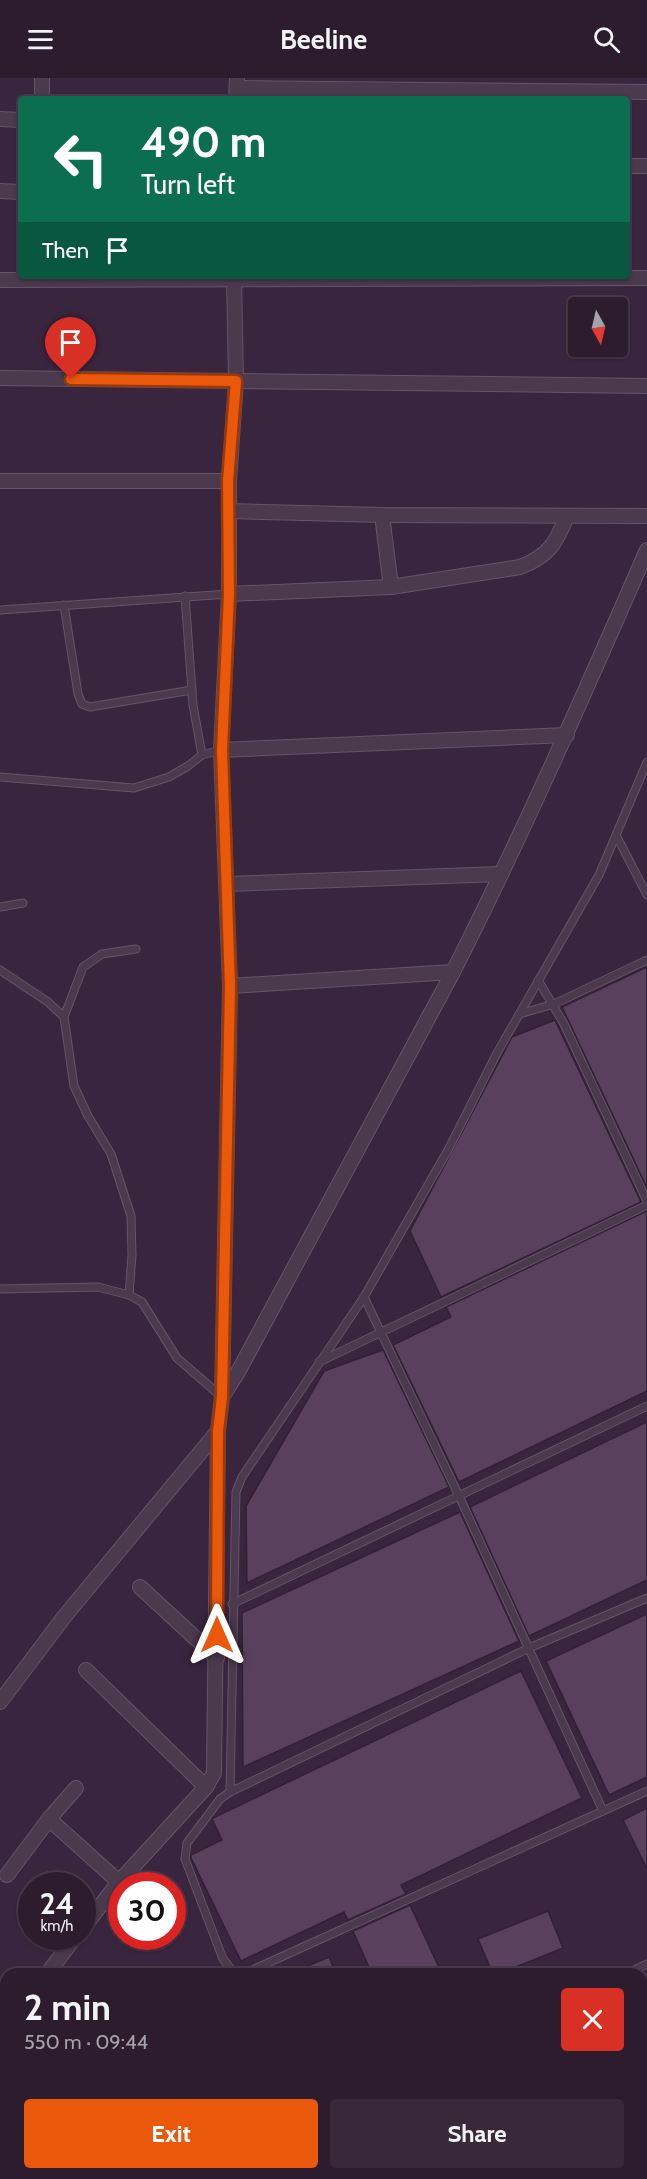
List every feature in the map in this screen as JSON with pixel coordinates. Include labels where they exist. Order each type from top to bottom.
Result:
[{"type":"street","points":[[42,78],[42,96]]},
{"type":"street","points":[[237,88],[647,92]]},
{"type":"street","points":[[0,119],[18,120]]},
{"type":"street","points":[[630,166],[647,166]]},
{"type":"street","points":[[0,191],[18,192]]},
{"type":"street","points":[[630,278],[647,278]]},
{"type":"street","points":[[0,280],[78,279]]},
{"type":"street","points":[[128,1872],[206,1787],[214,1773],[218,1431],[222,1397],[230,986],[222,750],[229,594],[228,481],[236,381],[235,279]]},
{"type":"street","points":[[0,378],[647,386]]},
{"type":"street","points":[[0,481],[228,481]]},
{"type":"street","points":[[229,511],[382,515],[647,516]]},
{"type":"street","points":[[382,515],[391,587]]},
{"type":"street","points":[[229,594],[391,587],[520,567],[537,560],[549,550],[558,538],[567,516]]},
{"type":"street","points":[[222,1397],[238,1372],[453,972],[567,735],[647,550]]},
{"type":"street","points":[[222,750],[567,735]]},
{"type":"street","points":[[227,884],[501,874]]},
{"type":"street","points":[[230,986],[453,972]]},
{"type":"street","points":[[0,1702],[64,1617],[218,1431]]},
{"type":"street","points":[[140,1587],[217,1658]]},
{"type":"street","points":[[86,1670],[206,1787]]},
{"type":"street","points":[[7,1875],[49,1819],[76,1788]]},
{"type":"street","points":[[49,1819],[108,1872]]},
{"type":"street","points":[[96,1911],[108,1896]]},
{"type":"street","points":[[52,1968],[65,1950]]},
{"type":"lane","points":[[0,610],[229,594]]},
{"type":"lane","points":[[185,596],[192,690],[202,755]]},
{"type":"lane","points":[[64,605],[78,694],[82,704],[90,707],[192,690]]},
{"type":"lane","points":[[0,777],[134,788],[168,777],[202,755],[222,750]]},
{"type":"lane","points":[[230,1792],[236,1492],[242,1477],[364,1297],[448,1150],[519,1014],[599,875],[647,762]]},
{"type":"lane","points":[[616,835],[647,895]]},
{"type":"lane","points":[[0,907],[23,903]]},
{"type":"lane","points":[[129,1295],[132,1255],[131,1216],[111,1154],[88,1116],[74,1086],[64,1017],[83,967],[102,954],[136,949]]},
{"type":"lane","points":[[519,1014],[554,1004],[647,960]]},
{"type":"lane","points":[[0,970],[48,1002],[64,1017]]},
{"type":"lane","points":[[538,980],[554,1004],[647,1201]]},
{"type":"lane","points":[[319,1362],[647,1205]]},
{"type":"lane","points":[[0,1290],[98,1287],[129,1295],[142,1302],[177,1358],[222,1397]]},
{"type":"lane","points":[[364,1297],[459,1496],[603,1811]]},
{"type":"lane","points":[[232,1604],[647,1406]]},
{"type":"lane","points":[[230,1968],[223,1959],[185,1859],[187,1843],[220,1799],[230,1792],[529,1648],[647,1598]]},
{"type":"lane","points":[[257,1968],[647,1791]]},
{"type":"building","points":[[647,967],[647,1188],[562,1007]]},
{"type":"building","points":[[555,1020],[641,1202],[441,1297],[410,1231],[512,1037]]},
{"type":"building","points":[[647,1211],[647,1391],[459,1482],[393,1345],[451,1317],[446,1307]]},
{"type":"building","points":[[383,1350],[449,1487],[247,1583],[246,1506],[324,1371]]},
{"type":"building","points":[[647,1422],[647,1580],[529,1636],[470,1507]]},
{"type":"building","points":[[460,1512],[519,1641],[243,1767],[242,1613]]},
{"type":"building","points":[[647,1614],[647,1777],[609,1795],[546,1661]]},
{"type":"building","points":[[521,1671],[582,1798],[401,1885],[406,1894],[348,1920],[344,1912],[241,1961],[191,1858],[191,1855],[222,1840],[212,1819]]},
{"type":"building","points":[[647,1808],[647,1869],[623,1820]]},
{"type":"building","points":[[410,1905],[439,1968],[369,1968],[353,1931]]},
{"type":"building","points":[[548,1911],[563,1948],[513,1968],[490,1968],[478,1939]]},
{"type":"building","points":[[329,1957],[334,1968],[303,1968]]},
{"type":"route","points":[[71,379],[236,381],[228,481],[229,594],[222,750],[230,986],[222,1397],[218,1431],[217,1635]]}]
